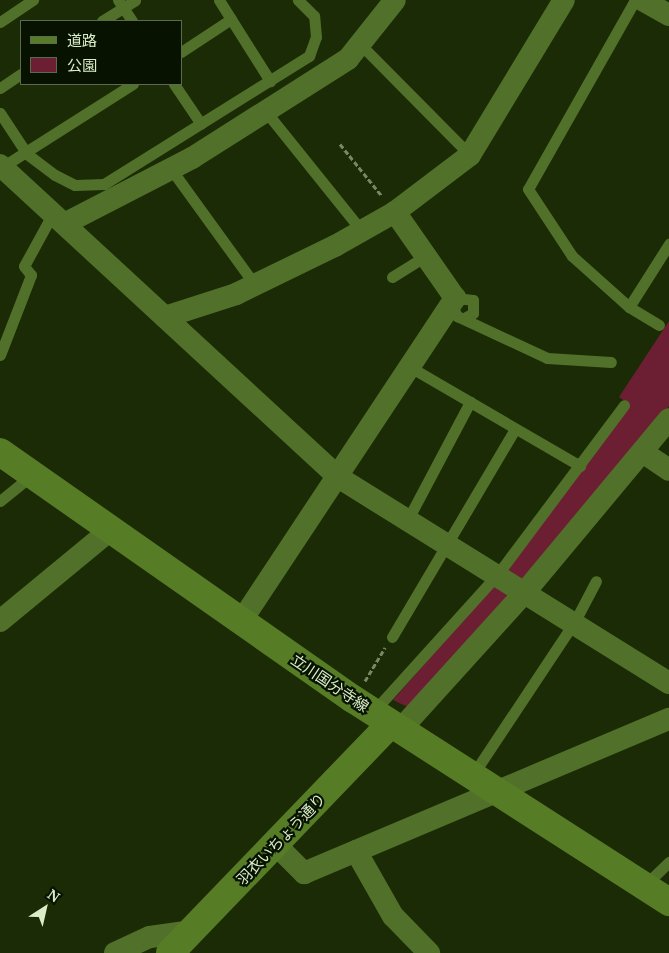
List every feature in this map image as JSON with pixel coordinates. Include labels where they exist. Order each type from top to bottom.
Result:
[{"type":"main road","name":"立川国分寺線","points":[[0,452],[240,623],[388,722],[669,902]]},
{"type":"main road","name":"羽衣いちょう通り","points":[[170,953],[276,845],[388,722]]},
{"type":"street","points":[[165,317],[256,285],[362,231],[395,212],[470,155],[564,0]]},
{"type":"street","points":[[642,0],[669,15]]},
{"type":"street","points":[[59,218],[171,169],[267,113],[348,59],[398,2]]},
{"type":"street","points":[[1,167],[59,218],[338,477],[407,521],[575,622],[669,683]]},
{"type":"street","points":[[240,623],[410,367],[458,307],[426,256],[395,212]]},
{"type":"street","points":[[388,722],[525,592],[644,453],[669,419]]},
{"type":"street","points":[[644,453],[669,470]]},
{"type":"street","points":[[0,621],[109,531]]},
{"type":"street","points":[[276,845],[304,872],[669,719]]},
{"type":"street","points":[[356,851],[393,916],[428,953]]},
{"type":"street","points":[[116,953],[150,937],[191,931]]},
{"type":"lane","points":[[0,22],[33,0]]},
{"type":"lane","points":[[103,20],[120,4],[135,0]]},
{"type":"lane","points":[[219,0],[270,81]]},
{"type":"lane","points":[[0,113],[27,154],[75,185],[104,184],[309,56],[316,37],[314,16],[298,0]]},
{"type":"lane","points":[[635,0],[528,190],[572,256],[630,307],[659,325]]},
{"type":"lane","points":[[120,4],[131,20]]},
{"type":"lane","points":[[182,51],[231,19]]},
{"type":"lane","points":[[361,45],[470,155]]},
{"type":"lane","points":[[0,88],[20,75]]},
{"type":"lane","points":[[1,167],[27,154],[131,85]]},
{"type":"lane","points":[[175,85],[201,124]]},
{"type":"lane","points":[[267,113],[362,231]]},
{"type":"lane","points":[[171,169],[256,285]]},
{"type":"lane","points":[[0,355],[31,275],[24,266],[59,218]]},
{"type":"lane","points":[[630,307],[669,244]]},
{"type":"lane","points":[[392,276],[426,256]]},
{"type":"lane","points":[[458,307],[547,358],[611,362]]},
{"type":"lane","points":[[410,367],[580,466]]},
{"type":"lane","points":[[407,521],[470,402]]},
{"type":"lane","points":[[388,722],[624,405]]},
{"type":"lane","points":[[392,636],[515,429]]},
{"type":"lane","points":[[0,501],[32,475]]},
{"type":"lane","points":[[472,776],[575,622],[596,581]]},
{"type":"lane","points":[[644,886],[669,862]]},
{"type":"path","points":[[340,144],[395,212]]},
{"type":"path","points":[[362,685],[392,636]]},
{"type":"green space","points":[[669,321],[669,406],[644,445],[523,584],[505,570],[630,405],[619,397]]},
{"type":"green space","points":[[495,584],[511,594],[412,709],[393,700]]}]
